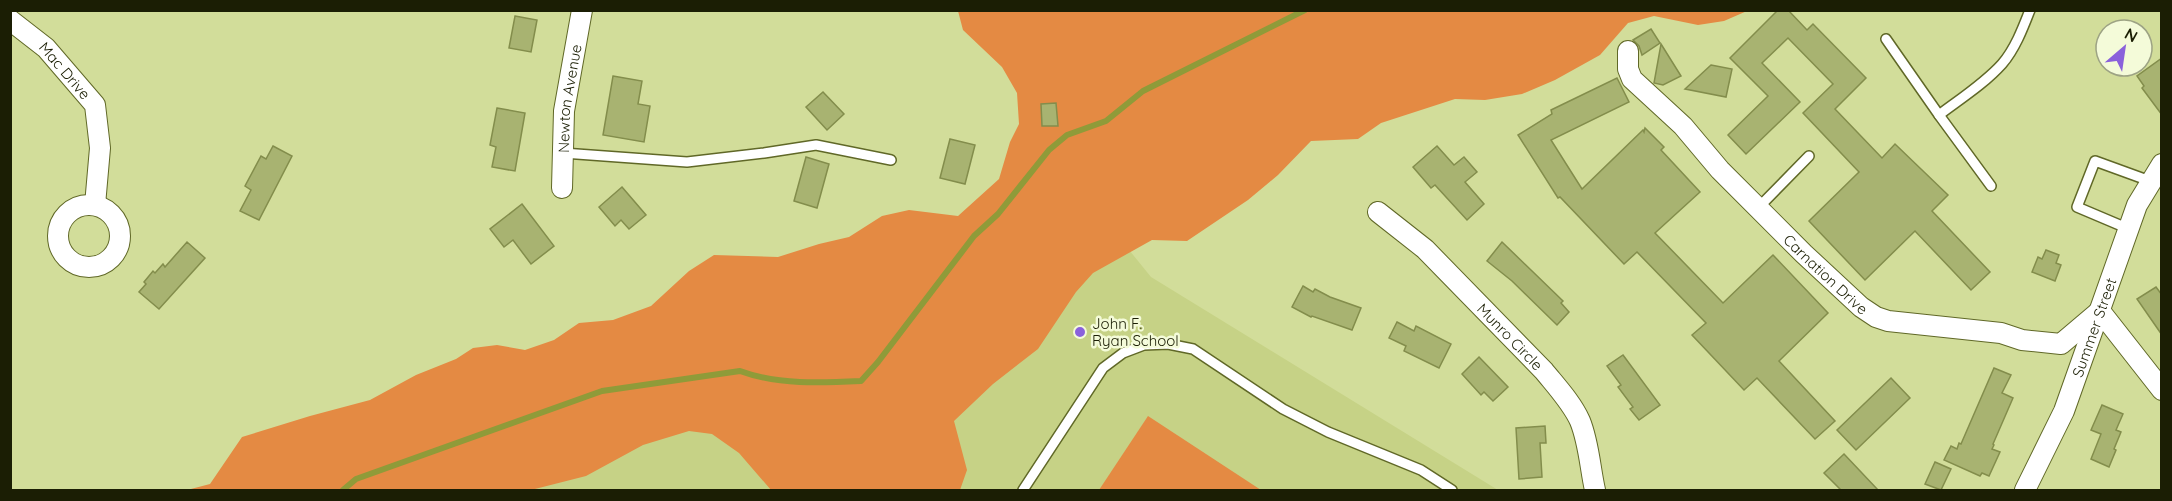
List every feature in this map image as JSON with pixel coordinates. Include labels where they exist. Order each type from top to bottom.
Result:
[{"type":"street","name":"Newton Avenue","points":[[562,188],[564,111],[582,10]]},
{"type":"street","name":"Mac Drive","points":[[10,20],[46,48],[95,105],[100,148],[95,205]]},
{"type":"street","name":"Carnation Drive","points":[[1628,51],[1632,79],[1683,126],[1720,170],[1812,262],[1861,308],[1876,317],[1888,321],[2001,333],[2022,340],[2061,344],[2100,310]]},
{"type":"street","name":"Summer Street","points":[[2025,490],[2064,411],[2137,206],[2162,164]]},
{"type":"street","name":"Munro Circle","points":[[1378,212],[1425,249],[1521,347],[1560,391],[1580,421],[1595,490]]},
{"type":"street","points":[[2100,310],[2162,390]]},
{"type":"lane","points":[[1940,115],[1977,87],[2002,64],[2020,35],[2030,10]]},
{"type":"lane","points":[[1886,39],[1991,186]]},
{"type":"lane","points":[[563,153],[687,162],[816,145],[891,160]]},
{"type":"lane","points":[[1758,208],[1809,156]]},
{"type":"lane","points":[[2129,229],[2077,207],[2096,161],[2150,181]]},
{"type":"lane","points":[[1023,490],[1103,368],[1123,353],[1144,345],[1168,344],[1193,349],[1283,409],[1328,432],[1421,470],[1452,490]]},
{"type":"shaded area","points":[[958,11],[1747,11],[1724,21],[1698,25],[1654,16],[1628,23],[1600,55],[1555,80],[1522,94],[1485,100],[1455,99],[1381,123],[1358,139],[1311,141],[1278,175],[1248,200],[1187,241],[1152,240],[1093,273],[1076,292],[1038,349],[993,384],[954,421],[967,470],[960,490],[771,490],[739,453],[712,434],[689,431],[643,445],[586,476],[531,490],[187,490],[210,484],[242,437],[370,400],[416,375],[456,359],[473,348],[497,345],[525,350],[554,340],[579,323],[613,320],[651,306],[689,271],[714,255],[778,257],[849,237],[882,216],[909,210],[958,216],[999,179],[1010,142],[1019,124],[1017,93],[1002,67],[963,30]]},
{"type":"shaded area","name":"John F. Ryan School","points":[[1056,160],[1151,277],[1498,490],[393,490],[645,404]]},
{"type":"shaded area","points":[[1148,416],[1261,490],[1099,490]]},
{"type":"building","points":[[1778,10],[1788,10],[1807,30],[1813,24],[1866,78],[1835,109],[1882,158],[1895,144],[1948,195],[1932,211],[1990,272],[1971,290],[1915,231],[1865,280],[1809,221],[1859,172],[1803,113],[1833,84],[1788,38],[1762,63],[1800,102],[1746,154],[1728,135],[1768,96],[1730,58]]},
{"type":"building","points":[[515,16],[537,20],[531,52],[509,48]]},
{"type":"building","points":[[1651,29],[1660,43],[1642,55],[1639,46],[1633,40]]},
{"type":"building","points":[[1661,44],[1681,76],[1663,85],[1654,83]]},
{"type":"building","points":[[2162,58],[2162,115],[2142,88],[2144,86],[2138,78],[2154,78],[2154,64]]},
{"type":"building","points":[[1711,65],[1732,69],[1726,97],[1685,89]]},
{"type":"building","points":[[613,76],[642,81],[638,104],[650,106],[644,142],[603,135]]},
{"type":"building","points":[[1617,78],[1629,102],[1551,140],[1582,189],[1643,130],[1644,132],[1645,128],[1664,147],[1661,150],[1700,192],[1655,233],[1723,303],[1773,255],[1828,313],[1779,361],[1835,421],[1815,439],[1757,378],[1744,390],[1692,335],[1706,323],[1637,252],[1624,264],[1560,197],[1558,198],[1518,135],[1552,114],[1551,110]]},
{"type":"building","points":[[823,92],[844,114],[827,130],[806,107]]},
{"type":"building","points":[[1056,103],[1058,126],[1042,126],[1041,104]]},
{"type":"building","points":[[497,108],[525,113],[515,171],[492,167],[496,147],[490,145]]},
{"type":"building","points":[[950,139],[975,145],[965,184],[940,178]]},
{"type":"building","points":[[273,146],[292,156],[259,220],[240,211],[251,190],[245,186],[261,156],[266,159]]},
{"type":"building","points":[[1437,146],[1454,165],[1464,157],[1477,172],[1465,182],[1484,204],[1467,220],[1435,185],[1431,188],[1413,167]]},
{"type":"building","points":[[806,157],[829,164],[817,208],[794,201]]},
{"type":"building","points":[[622,187],[646,215],[629,229],[621,220],[615,226],[599,207]]},
{"type":"building","points":[[522,204],[554,246],[531,264],[513,240],[504,247],[490,229]]},
{"type":"building","points":[[187,242],[205,258],[159,309],[139,292],[153,271],[155,273],[163,264],[165,267]]},
{"type":"building","points":[[1502,242],[1563,301],[1561,303],[1569,312],[1557,325],[1512,281],[1487,261]]},
{"type":"building","points":[[2046,250],[2059,255],[2056,263],[2061,265],[2055,281],[2032,272],[2038,257],[2042,259]]},
{"type":"building","points":[[1303,286],[1313,292],[1315,289],[1361,308],[1352,330],[1311,317],[1292,307]]},
{"type":"building","points":[[2156,287],[2162,295],[2162,335],[2137,299]]},
{"type":"building","points":[[1397,322],[1414,331],[1416,326],[1451,344],[1439,368],[1404,351],[1406,346],[1389,338]]},
{"type":"building","points":[[1623,355],[1660,405],[1639,420],[1630,409],[1633,407],[1618,387],[1621,385],[1607,366]]},
{"type":"building","points":[[1479,357],[1508,387],[1493,401],[1484,392],[1481,395],[1462,374]]},
{"type":"building","points":[[1994,368],[2011,375],[2002,393],[2013,398],[1993,444],[1992,449],[2000,452],[1989,476],[1982,473],[1980,476],[1944,460],[1951,446],[1957,449],[1959,443],[1961,444]]},
{"type":"building","points":[[1891,378],[1910,398],[1856,450],[1837,430]]},
{"type":"building","points":[[2102,405],[2123,414],[2116,430],[2121,432],[2109,467],[2091,459],[2101,434],[2091,430]]},
{"type":"building","points":[[1545,426],[1546,443],[1540,443],[1542,477],[1519,479],[1516,428]]},
{"type":"building","points":[[1844,454],[1878,490],[1841,490],[1824,473]]},
{"type":"building","points":[[1935,462],[1951,469],[1941,490],[1925,484]]},
{"type":"waterway","points":[[343,490],[356,479],[602,391],[740,371],[784,381],[861,381],[974,236],[998,214],[1049,150],[1067,135],[1106,121],[1143,91],[1305,10]]},
{"type":"place","name":"John F. Ryan School","points":[[1080,332]]}]
